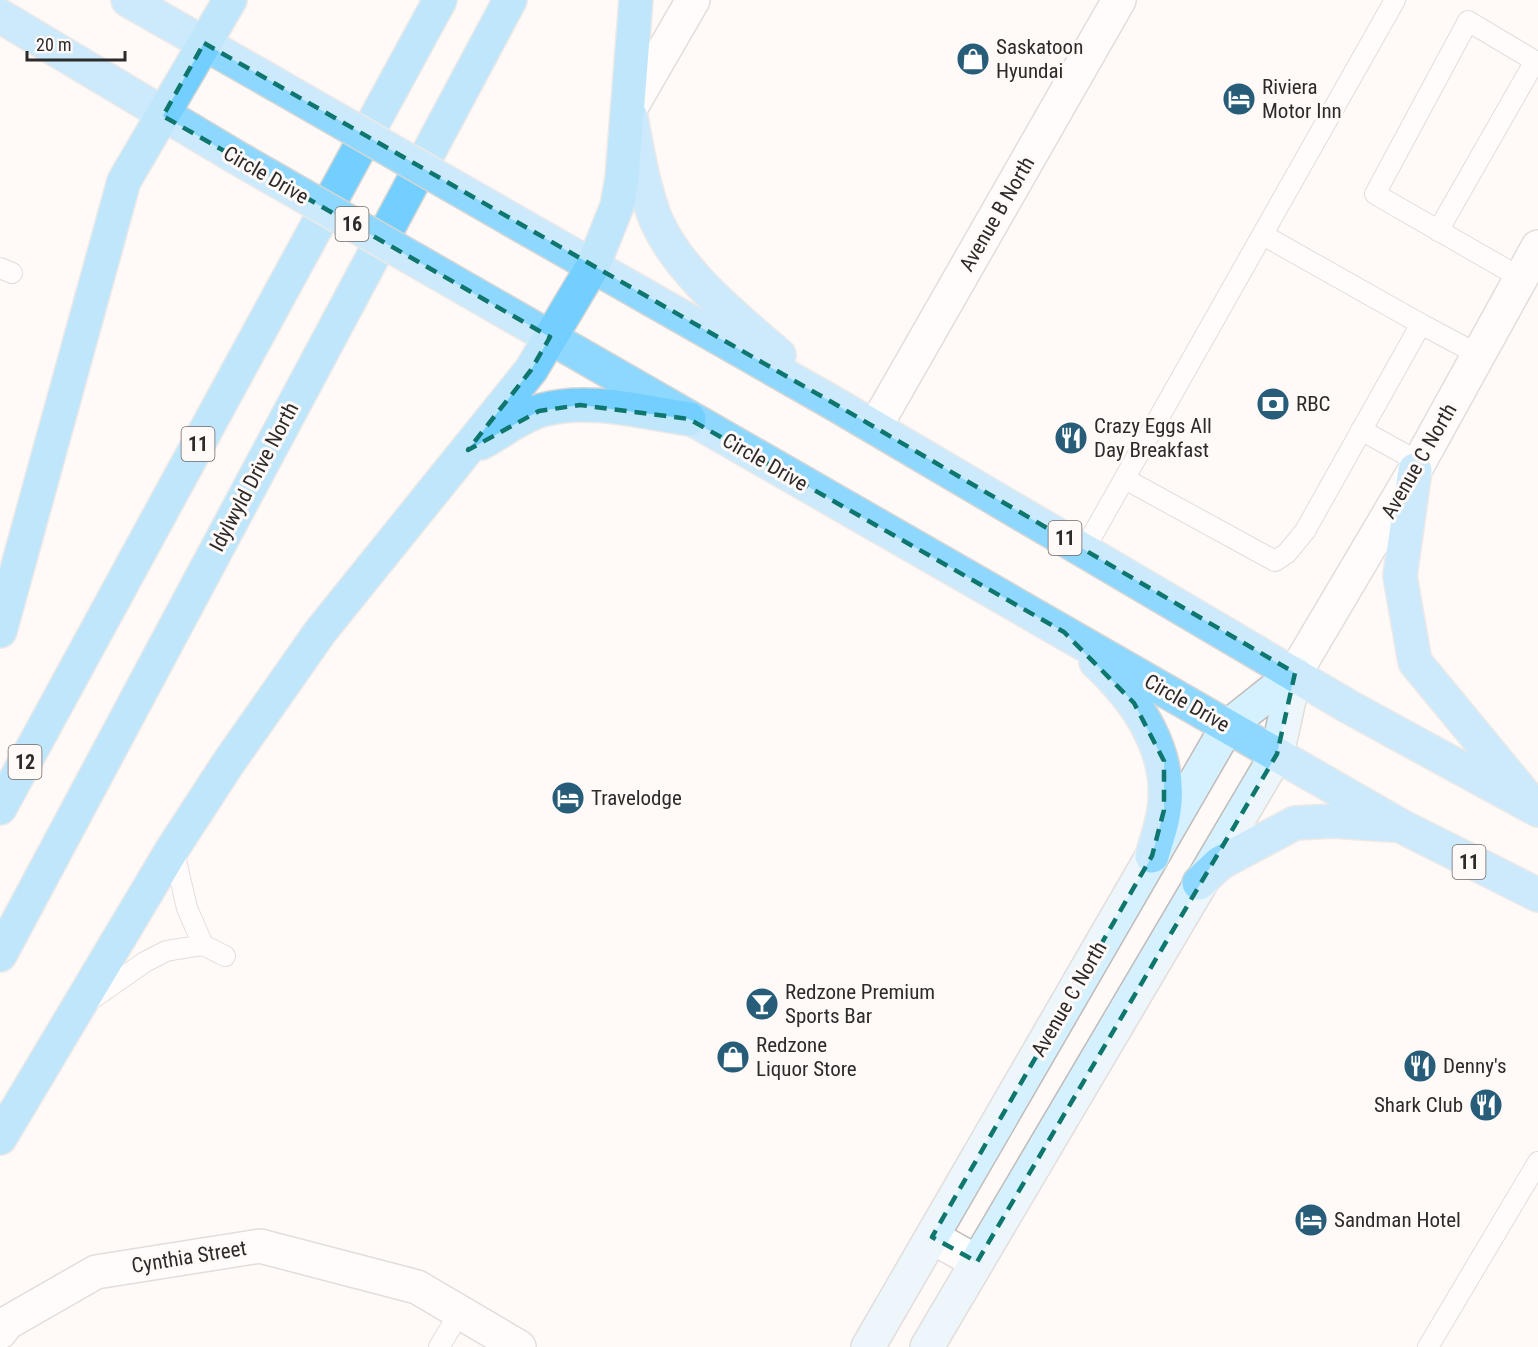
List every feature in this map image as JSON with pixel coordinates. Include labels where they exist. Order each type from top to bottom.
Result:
[{"type":"highway","points":[[128,0],[592,266]]},
{"type":"highway","points":[[0,631],[124,181],[230,0]]},
{"type":"highway","name":"11","points":[[50,716],[440,0]]},
{"type":"highway","name":"Idylwyld Drive North","points":[[0,955],[510,0]]},
{"type":"highway","points":[[0,1138],[173,848],[320,632],[531,370],[592,266],[617,206],[630,109],[636,0]]},
{"type":"highway","name":"Circle Drive","points":[[0,16],[163,116],[1227,727],[1401,826],[1538,896]]},
{"type":"highway","points":[[630,109],[653,214],[687,268],[749,329],[835,404]]},
{"type":"highway","name":"11","points":[[592,266],[875,427],[1393,731],[1537,810]]},
{"type":"highway","points":[[468,450],[539,411],[557,407],[580,405],[616,408],[689,419]]},
{"type":"highway","points":[[1417,466],[1400,576],[1415,662],[1537,810]]},
{"type":"highway","points":[[1064,632],[1103,668],[1134,703],[1164,761],[1164,810],[1152,856]]},
{"type":"highway","name":"12","points":[[0,808],[50,716]]},
{"type":"highway","points":[[1199,883],[1220,863],[1295,823],[1333,821],[1401,826]]},
{"type":"main road","name":"Avenue C North","points":[[868,1347],[1227,727],[1295,673]]},
{"type":"main road","name":"Avenue C North","points":[[927,1347],[1277,754],[1295,673]]},
{"type":"street","points":[[630,109],[693,0]]},
{"type":"street","name":"Avenue B North","points":[[875,427],[1119,0]]},
{"type":"street","name":"Avenue C North","points":[[1295,673],[1417,466],[1538,247]]},
{"type":"street","points":[[932,1237],[977,1262]]},
{"type":"street","name":"Cynthia Street","points":[[0,1332],[7,1323],[96,1272],[260,1246],[417,1287],[519,1347]]},
{"type":"lane","points":[[1084,550],[1395,0]]},
{"type":"lane","points":[[1438,231],[1535,61],[1468,21],[1375,194],[1438,231],[1521,278]]},
{"type":"lane","points":[[1263,234],[1479,355]]},
{"type":"lane","points":[[1125,479],[1275,561],[1287,553],[1305,531],[1421,324]]},
{"type":"lane","points":[[1361,430],[1417,466]]},
{"type":"lane","points":[[173,848],[187,908],[203,945]]},
{"type":"lane","points":[[74,1012],[145,962],[166,951],[203,945],[225,956]]},
{"type":"lane","points":[[1428,1347],[1538,1162]]},
{"type":"lane","points":[[438,1347],[460,1312]]},
{"type":"highlighted area","points":[[204,43],[835,404],[1295,673],[1277,754],[977,1262],[932,1237],[1152,856],[1164,810],[1164,761],[1134,703],[1064,632],[689,419],[580,405],[539,411],[468,450],[531,370],[550,337],[163,116]]},
{"type":"place","name":"Saskatoon Hyundai","points":[[973,59]]},
{"type":"place","name":"Riviera Motor Inn","points":[[1239,99]]},
{"type":"place","name":"RBC","points":[[1273,404]]},
{"type":"place","name":"Crazy Eggs All Day Breakfast","points":[[1071,438]]},
{"type":"place","name":"Travelodge","points":[[568,798]]},
{"type":"place","name":"Redzone Premium Sports Bar","points":[[762,1004]]},
{"type":"place","name":"Redzone Liquor Store","points":[[733,1057]]},
{"type":"place","name":"Denny's","points":[[1420,1066]]},
{"type":"place","name":"Shark Club","points":[[1486,1105]]},
{"type":"place","name":"Sandman Hotel","points":[[1311,1220]]}]
